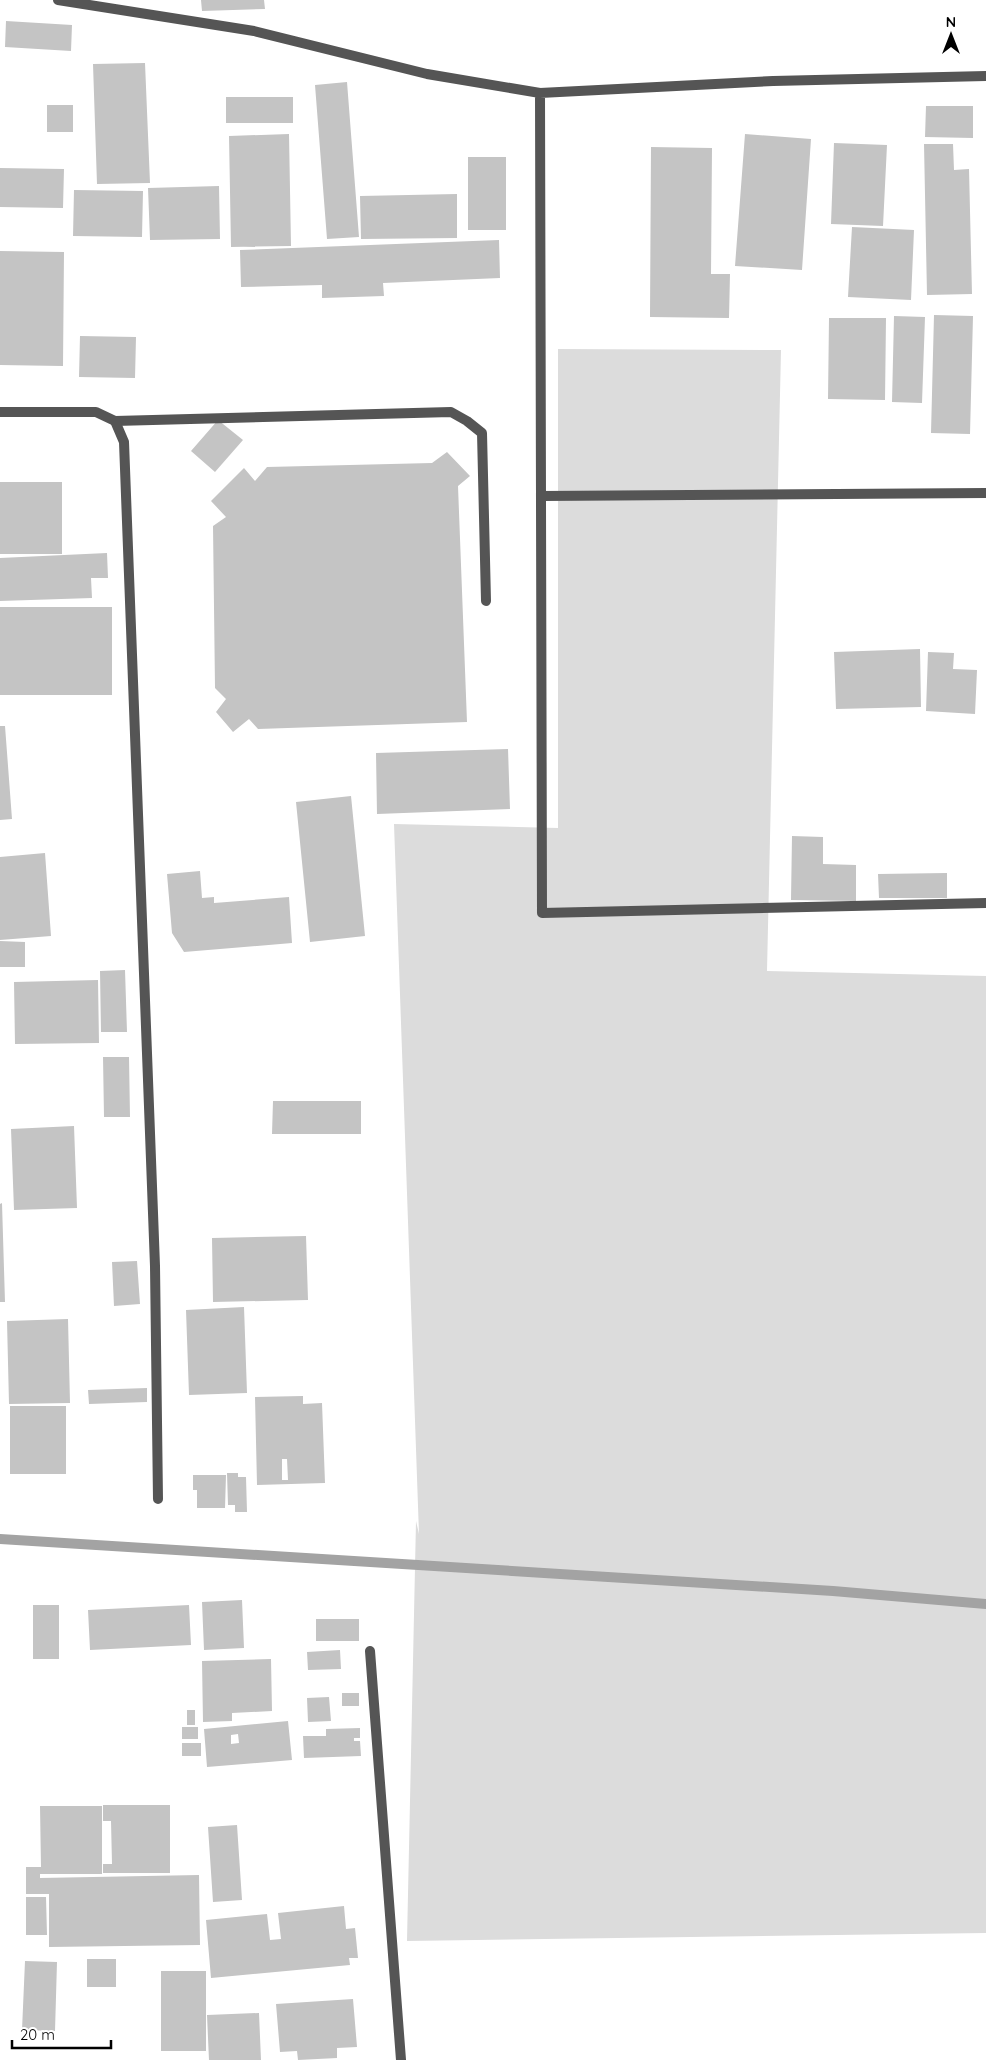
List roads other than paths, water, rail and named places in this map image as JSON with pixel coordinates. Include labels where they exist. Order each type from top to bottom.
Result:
[{"type":"street","points":[[58,0],[254,31],[427,74],[540,93],[773,81],[986,76]]},
{"type":"street","points":[[540,93],[542,913],[986,903]]},
{"type":"street","points":[[0,412],[96,412],[115,421],[451,412],[467,421],[482,433],[486,601]]},
{"type":"street","points":[[115,421],[124,442],[154,1266],[158,1499]]},
{"type":"street","points":[[542,496],[986,493]]},
{"type":"street","points":[[370,1651],[402,2060]]},
{"type":"waterway","points":[[0,1539],[833,1591],[986,1604]]}]
